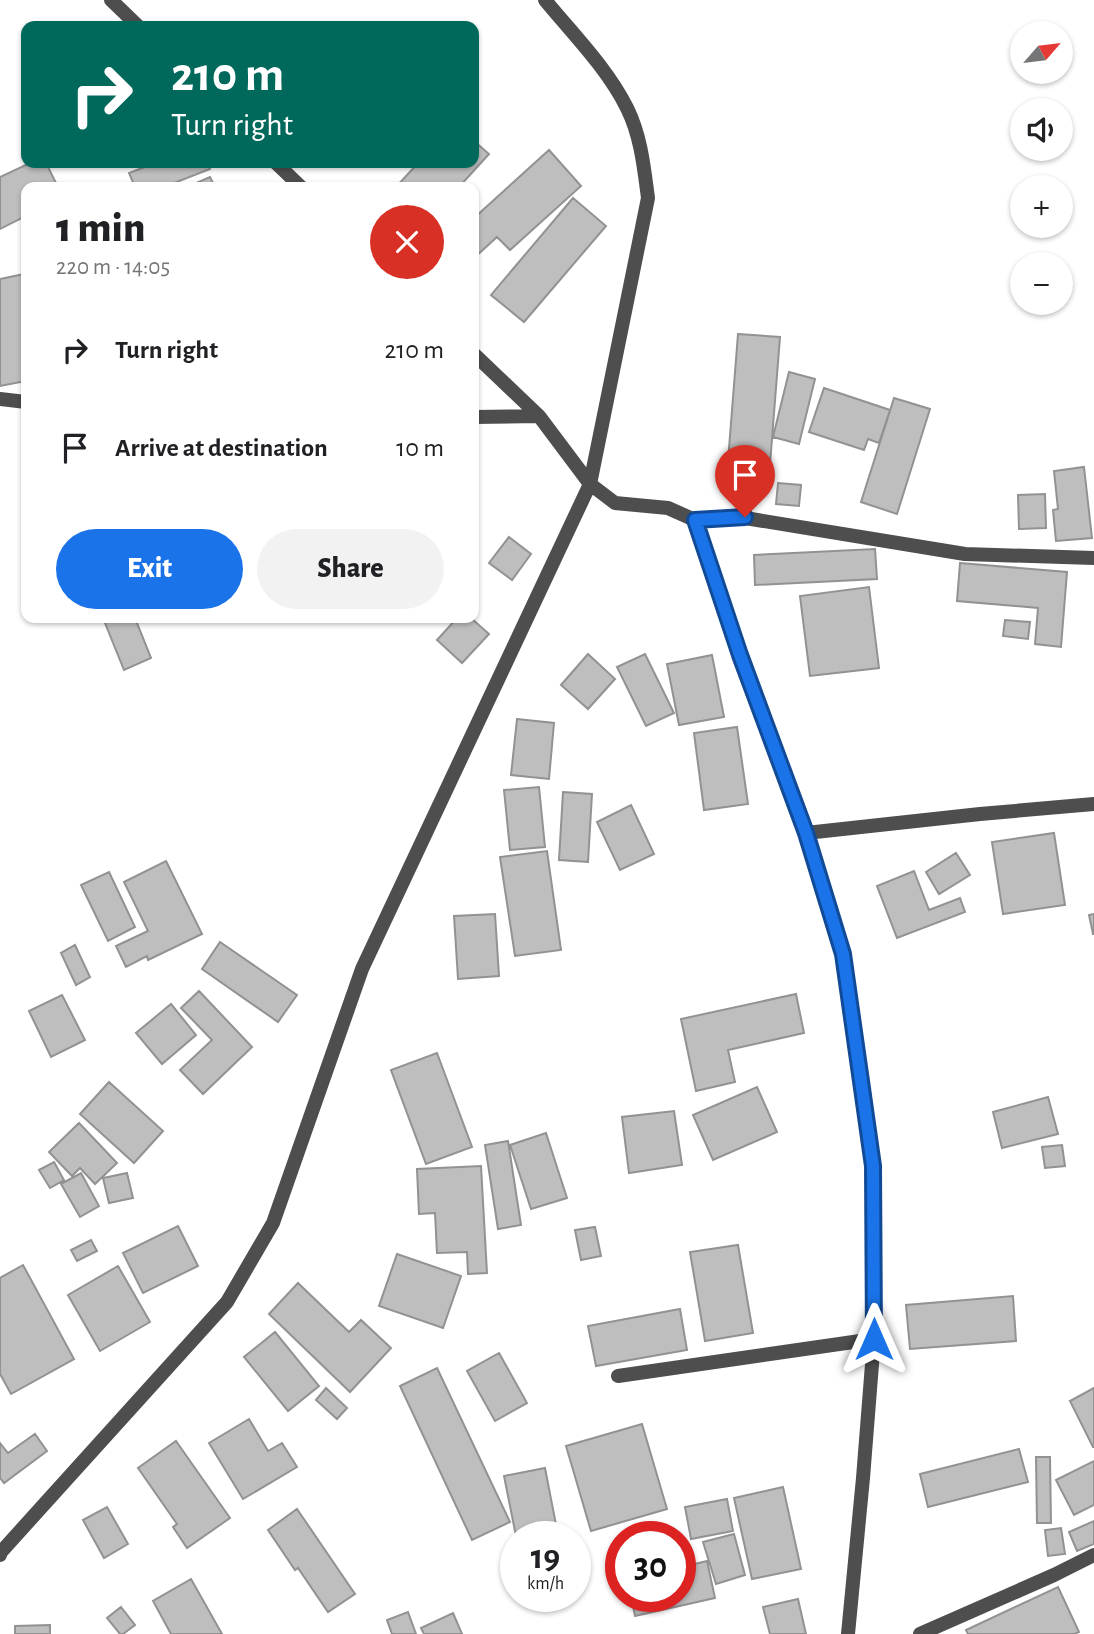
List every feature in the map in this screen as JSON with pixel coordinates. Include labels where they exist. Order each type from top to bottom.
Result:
[{"type":"street","points":[[111,0],[133,21]]},
{"type":"street","points":[[0,1552],[227,1302],[273,1223],[362,969],[590,484],[648,198],[641,150],[627,109],[603,70],[545,0]]},
{"type":"street","points":[[281,168],[296,182]]},
{"type":"street","points":[[479,359],[539,416],[590,484],[615,503],[668,508],[695,520],[745,517],[964,554],[1094,558]]},
{"type":"street","points":[[0,399],[21,401]]},
{"type":"street","points":[[479,417],[539,416]]},
{"type":"street","points":[[695,520],[740,655],[806,833],[843,954],[873,1166],[874,1339],[848,1634]]},
{"type":"street","points":[[806,833],[1094,804]]},
{"type":"street","points":[[618,1376],[874,1339]]},
{"type":"street","points":[[920,1634],[1094,1555]]},
{"type":"building","points":[[479,145],[489,154],[479,165]]},
{"type":"building","points":[[549,150],[581,186],[510,250],[497,237],[479,253],[479,213]]},
{"type":"building","points":[[21,167],[48,168],[56,182],[21,182],[21,218],[0,229],[0,177]]},
{"type":"building","points":[[142,168],[210,169],[177,182],[133,182],[129,173]]},
{"type":"building","points":[[413,168],[476,168],[464,182],[401,182]]},
{"type":"building","points":[[210,177],[212,182],[198,182]]},
{"type":"building","points":[[573,198],[606,226],[524,322],[491,295]]},
{"type":"building","points":[[21,275],[21,382],[0,386],[0,279]]},
{"type":"building","points":[[738,334],[780,337],[770,464],[728,461]]},
{"type":"building","points":[[789,372],[815,379],[799,444],[773,437]]},
{"type":"building","points":[[824,388],[890,410],[879,443],[868,439],[864,450],[809,432]]},
{"type":"building","points":[[894,398],[930,409],[897,514],[861,502]]},
{"type":"building","points":[[1084,467],[1092,538],[1056,541],[1053,510],[1058,509],[1054,471]]},
{"type":"building","points":[[778,483],[801,485],[799,506],[776,504]]},
{"type":"building","points":[[1045,494],[1046,528],[1019,529],[1018,495]]},
{"type":"building","points":[[509,537],[531,554],[512,580],[489,563]]},
{"type":"building","points":[[875,549],[877,579],[755,585],[754,555]]},
{"type":"building","points":[[960,563],[1067,572],[1061,647],[1035,644],[1038,608],[957,601]]},
{"type":"building","points":[[869,587],[879,668],[810,676],[800,596]]},
{"type":"building","points":[[1005,620],[1030,622],[1028,639],[1003,636]]},
{"type":"building","points":[[105,623],[137,623],[151,658],[124,670]]},
{"type":"building","points":[[452,623],[477,623],[489,634],[462,663],[437,640]]},
{"type":"building","points":[[588,654],[615,679],[588,709],[561,685]]},
{"type":"building","points":[[645,654],[674,713],[646,726],[617,667]]},
{"type":"building","points":[[712,655],[724,717],[679,725],[667,664]]},
{"type":"building","points":[[517,719],[554,723],[549,779],[511,775]]},
{"type":"building","points":[[737,727],[748,804],[704,810],[694,733]]},
{"type":"building","points":[[539,787],[545,847],[510,850],[504,790]]},
{"type":"building","points":[[563,792],[592,794],[588,862],[559,860]]},
{"type":"building","points":[[631,805],[654,854],[620,870],[597,822]]},
{"type":"building","points":[[1054,833],[1065,905],[1003,914],[992,842]]},
{"type":"building","points":[[547,851],[561,950],[515,956],[500,857]]},
{"type":"building","points":[[956,853],[970,875],[939,894],[926,872]]},
{"type":"building","points":[[166,861],[202,934],[148,960],[147,956],[126,967],[116,946],[148,931],[124,882]]},
{"type":"building","points":[[914,871],[929,910],[960,898],[965,912],[897,938],[877,886]]},
{"type":"building","points":[[109,872],[135,927],[108,941],[81,885]]},
{"type":"building","points":[[495,914],[499,976],[458,979],[454,916]]},
{"type":"building","points":[[1094,914],[1094,934],[1093,934],[1089,915]]},
{"type":"building","points":[[220,942],[297,995],[278,1022],[202,969]]},
{"type":"building","points":[[75,945],[90,977],[76,985],[61,953]]},
{"type":"building","points":[[199,991],[252,1047],[203,1094],[180,1070],[212,1040],[181,1008]]},
{"type":"building","points":[[796,994],[804,1033],[728,1050],[735,1082],[696,1091],[681,1019]]},
{"type":"building","points":[[62,995],[85,1040],[51,1057],[29,1011]]},
{"type":"building","points":[[171,1004],[196,1035],[162,1064],[136,1033]]},
{"type":"building","points":[[437,1053],[472,1147],[426,1164],[391,1070]]},
{"type":"building","points":[[109,1082],[163,1131],[134,1163],[80,1114]]},
{"type":"building","points":[[757,1087],[777,1132],[713,1160],[693,1115]]},
{"type":"building","points":[[1048,1097],[1058,1134],[1002,1148],[993,1112]]},
{"type":"building","points":[[674,1111],[682,1165],[629,1173],[622,1117]]},
{"type":"building","points":[[79,1123],[117,1163],[95,1184],[80,1168],[72,1176],[49,1152]]},
{"type":"building","points":[[546,1133],[567,1198],[531,1209],[510,1145]]},
{"type":"building","points":[[508,1141],[521,1225],[498,1229],[485,1145]]},
{"type":"building","points":[[1062,1145],[1065,1166],[1045,1168],[1042,1147]]},
{"type":"building","points":[[54,1162],[64,1180],[50,1188],[39,1170]]},
{"type":"building","points":[[481,1166],[487,1273],[468,1274],[467,1252],[437,1253],[435,1213],[419,1214],[417,1169]]},
{"type":"building","points":[[81,1173],[99,1206],[80,1217],[61,1184]]},
{"type":"building","points":[[127,1173],[133,1198],[109,1203],[103,1178]]},
{"type":"building","points":[[178,1226],[198,1266],[143,1293],[123,1253]]},
{"type":"building","points":[[595,1227],[601,1256],[581,1260],[575,1230]]},
{"type":"building","points":[[91,1240],[97,1251],[77,1261],[71,1250]]},
{"type":"building","points":[[738,1245],[753,1333],[705,1341],[690,1252]]},
{"type":"building","points":[[397,1254],[461,1276],[443,1328],[379,1306]]},
{"type":"building","points":[[23,1265],[74,1359],[11,1394],[0,1374],[0,1278]]},
{"type":"building","points":[[118,1266],[150,1322],[100,1351],[68,1295]]},
{"type":"building","points":[[298,1283],[349,1332],[361,1320],[391,1348],[350,1392],[269,1314]]},
{"type":"building","points":[[1013,1296],[1016,1341],[910,1349],[906,1305]]},
{"type":"building","points":[[680,1309],[687,1350],[596,1366],[588,1326]]},
{"type":"building","points":[[275,1332],[319,1386],[288,1411],[244,1357]]},
{"type":"building","points":[[499,1353],[527,1403],[495,1421],[467,1371]]},
{"type":"building","points":[[437,1368],[510,1521],[500,1521],[500,1527],[472,1540],[400,1386]]},
{"type":"building","points":[[326,1388],[347,1408],[337,1419],[316,1400]]},
{"type":"building","points":[[1094,1388],[1094,1447],[1093,1447],[1070,1401]]},
{"type":"building","points":[[249,1419],[268,1451],[282,1443],[297,1467],[243,1499],[209,1443]]},
{"type":"building","points":[[642,1424],[667,1509],[626,1521],[605,1521],[605,1527],[591,1531],[591,1521],[588,1521],[566,1446]]},
{"type":"building","points":[[35,1434],[47,1451],[4,1483],[0,1478],[0,1443],[8,1453]]},
{"type":"building","points":[[176,1441],[230,1518],[187,1548],[173,1527],[177,1524],[138,1468]]},
{"type":"building","points":[[1019,1449],[1028,1482],[928,1507],[920,1474]]},
{"type":"building","points":[[1036,1457],[1050,1457],[1051,1523],[1037,1523]]},
{"type":"building","points":[[1094,1461],[1094,1505],[1074,1515],[1056,1480]]},
{"type":"building","points":[[545,1468],[555,1521],[513,1521],[504,1476]]},
{"type":"building","points":[[783,1487],[801,1569],[752,1579],[734,1498]]},
{"type":"building","points":[[727,1499],[733,1531],[696,1538],[696,1521],[688,1521],[685,1507]]},
{"type":"building","points":[[107,1507],[128,1544],[104,1558],[83,1520]]},
{"type":"building","points":[[297,1509],[355,1594],[328,1612],[268,1530]]},
{"type":"building","points":[[1094,1521],[1094,1544],[1077,1551],[1069,1532]]},
{"type":"building","points":[[1061,1528],[1065,1554],[1048,1556],[1045,1530]]},
{"type":"building","points":[[734,1534],[745,1575],[716,1584],[703,1542]]},
{"type":"building","points":[[707,1561],[715,1598],[696,1602],[696,1564]]},
{"type":"building","points":[[191,1579],[222,1634],[171,1634],[153,1601]]},
{"type":"building","points":[[1058,1587],[1079,1632],[968,1634],[966,1630]]},
{"type":"building","points":[[798,1599],[806,1634],[770,1634],[763,1607]]},
{"type":"building","points":[[121,1607],[135,1625],[123,1634],[120,1634],[107,1618]]},
{"type":"building","points":[[408,1612],[416,1634],[392,1634],[387,1620]]},
{"type":"building","points":[[634,1612],[653,1612],[635,1616]]},
{"type":"building","points":[[453,1613],[462,1634],[424,1634],[421,1628]]},
{"type":"building","points":[[50,1625],[50,1634],[15,1634],[15,1626]]},
{"type":"route","points":[[745,517],[695,520],[740,655],[806,833],[843,954],[873,1166],[874,1339]]}]
